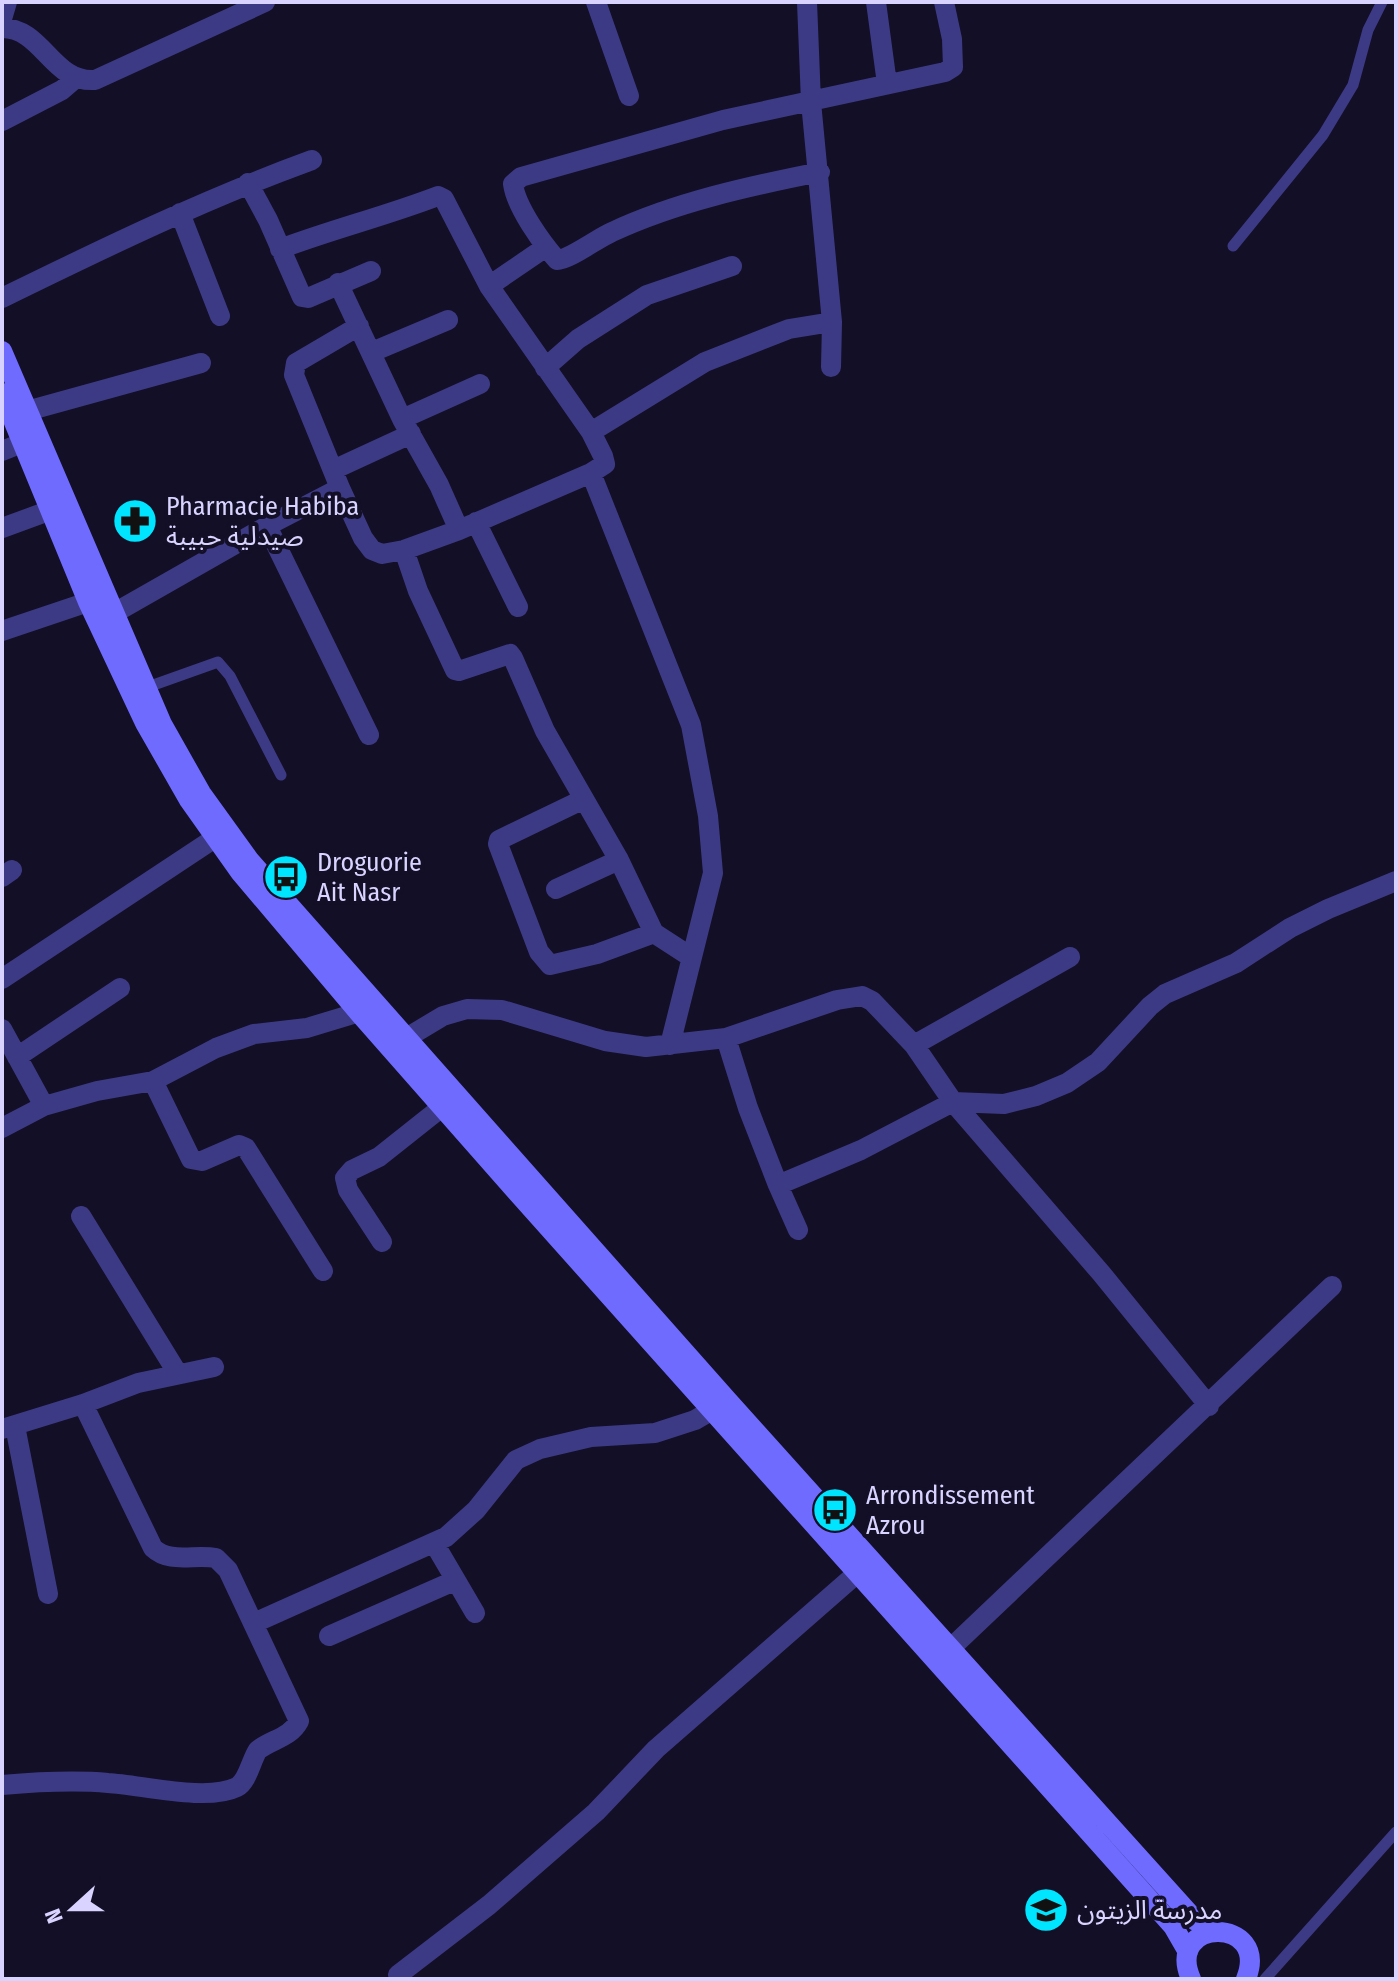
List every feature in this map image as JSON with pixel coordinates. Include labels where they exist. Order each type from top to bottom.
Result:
[{"type":"main road","points":[[2,351],[106,618],[125,683],[166,762],[215,838],[268,906],[368,1010],[1036,1759],[1196,1921],[1214,1931]]},
{"type":"main road","points":[[2,393],[88,602],[106,618],[181,758],[223,825],[368,1010]]},
{"type":"main road","points":[[398,1044],[442,1107],[720,1406]]},
{"type":"main road","points":[[864,1567],[951,1648],[1036,1759],[1173,1926],[1188,1952]]},
{"type":"main road","points":[[1191,1979],[1187,1970],[1188,1952],[1198,1938],[1214,1931],[1223,1931],[1239,1938],[1245,1945],[1256,1975]]},
{"type":"street","points":[[2,19],[7,2]]},
{"type":"street","points":[[2,28],[12,28],[31,38],[56,65],[76,78],[88,80],[102,77],[265,2]]},
{"type":"street","points":[[596,2],[629,96]]},
{"type":"street","points":[[807,2],[811,102],[832,322],[831,367]]},
{"type":"street","points":[[876,2],[887,84]]},
{"type":"street","points":[[820,172],[765,183],[637,220],[590,242],[564,260],[557,260],[546,247],[515,194],[513,184],[521,177],[723,120],[945,72],[953,67],[952,39],[944,2]]},
{"type":"street","points":[[2,121],[62,90],[76,78]]},
{"type":"street","points":[[2,298],[180,213],[248,183],[312,160]]},
{"type":"street","points":[[248,183],[302,297],[308,298],[371,271]]},
{"type":"street","points":[[280,249],[327,231],[398,212],[438,196],[444,199],[489,286],[591,432],[605,464],[591,473],[404,550],[382,554],[372,550],[363,538],[336,479],[294,375],[296,363],[359,326]]},
{"type":"street","points":[[180,213],[220,316]]},
{"type":"street","points":[[489,286],[546,247]]},
{"type":"street","points":[[545,368],[578,339],[647,295],[732,266]]},
{"type":"street","points":[[338,283],[407,427],[439,485],[518,607]]},
{"type":"street","points":[[372,352],[448,320]]},
{"type":"street","points":[[591,432],[705,362],[789,329],[832,322]]},
{"type":"street","points":[[27,411],[201,363]]},
{"type":"street","points":[[106,618],[267,526],[407,427],[480,384]]},
{"type":"street","points":[[2,451],[22,443]]},
{"type":"street","points":[[591,473],[691,725],[708,816],[713,873],[670,1045]]},
{"type":"street","points":[[2,528],[51,510]]},
{"type":"street","points":[[267,526],[369,735]]},
{"type":"street","points":[[404,550],[418,591],[455,670],[510,654],[545,731],[619,860],[654,933],[691,957]]},
{"type":"street","points":[[2,631],[88,602]]},
{"type":"street","points":[[584,799],[499,840],[539,952],[550,965],[581,959],[654,933]]},
{"type":"street","points":[[2,979],[215,838]]},
{"type":"street","points":[[556,889],[619,860]]},
{"type":"street","points":[[778,1185],[861,1150],[953,1102],[1004,1104],[1036,1096],[1067,1083],[1098,1062],[1165,994],[1236,963],[1290,928],[1328,909],[1396,881]]},
{"type":"street","points":[[914,1045],[1070,957]]},
{"type":"street","points":[[17,1057],[120,988]]},
{"type":"street","points":[[398,1044],[443,1016],[467,1009],[502,1010],[615,1043],[646,1047],[670,1045],[726,1038],[837,1000],[862,996],[872,1001],[914,1045],[953,1102],[1101,1273],[1209,1406]]},
{"type":"street","points":[[2,1128],[44,1106],[97,1091],[153,1081],[233,1041],[254,1034],[307,1028],[368,1010]]},
{"type":"street","points":[[2,1029],[44,1106]]},
{"type":"street","points":[[726,1038],[748,1108],[798,1230]]},
{"type":"street","points":[[153,1081],[191,1159],[202,1161],[239,1145],[246,1148],[323,1271]]},
{"type":"street","points":[[382,1242],[348,1190],[345,1178],[352,1170],[379,1157],[442,1107]]},
{"type":"street","points":[[81,1216],[178,1374]]},
{"type":"street","points":[[951,1648],[1332,1286]]},
{"type":"street","points":[[48,1594],[8,1428],[138,1383],[214,1367]]},
{"type":"street","points":[[2,1785],[105,1782],[190,1793],[212,1792],[241,1785],[258,1750],[284,1737],[295,1729],[299,1721],[222,1562],[205,1556],[168,1557],[153,1548],[83,1404]]},
{"type":"street","points":[[254,1623],[446,1537],[476,1510],[502,1474],[516,1460],[528,1454],[579,1439],[618,1433],[655,1433],[695,1420],[720,1406]]},
{"type":"street","points":[[434,1543],[475,1613]]},
{"type":"street","points":[[398,1975],[489,1905],[596,1812],[656,1749],[864,1567]]},
{"type":"street","points":[[329,1636],[454,1581]]},
{"type":"lane","points":[[1233,246],[1323,135],[1353,85],[1368,30],[1382,2]]},
{"type":"lane","points":[[145,688],[218,662],[230,676],[281,775]]},
{"type":"lane","points":[[1256,1975],[1396,1832]]},
{"type":"place","name":"Pharmacie Habiba صيدلية حبيبة","points":[[135,521]]},
{"type":"place","name":"Droguorie Ait Nasr","points":[[286,877]]},
{"type":"place","name":"Arrondissement Azrou","points":[[835,1510]]},
{"type":"place","name":"مدرسة الزيتون","points":[[1046,1910]]}]
